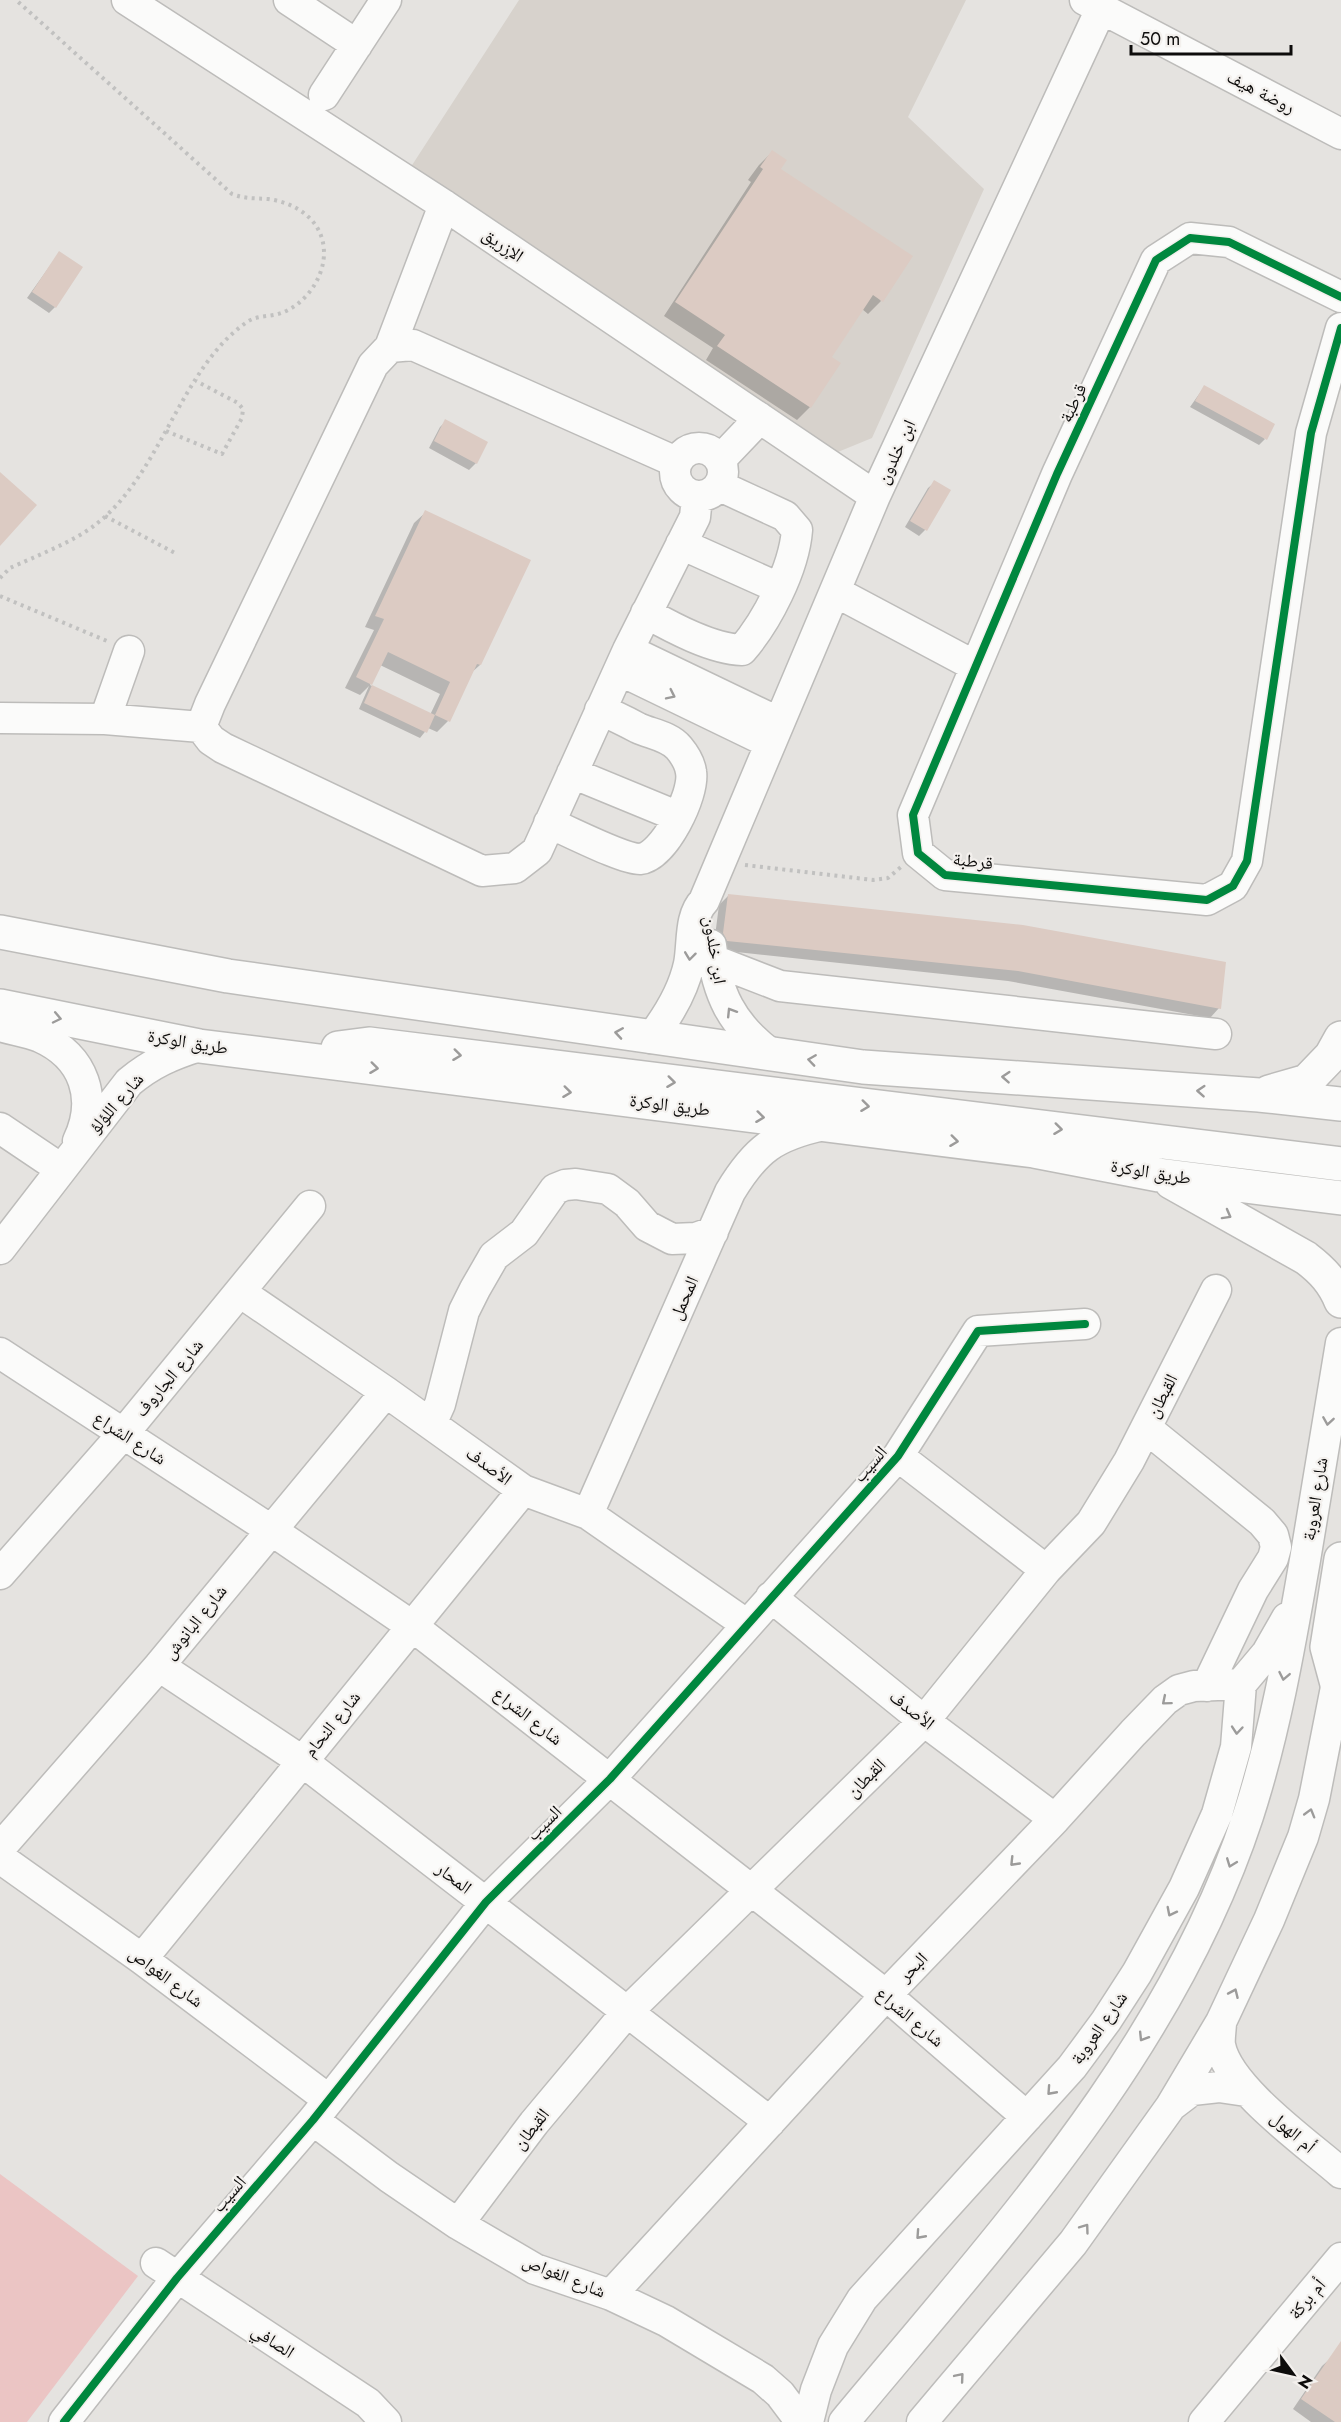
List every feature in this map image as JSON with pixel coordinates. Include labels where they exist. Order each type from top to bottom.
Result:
[{"type":"highway","points":[[0,932],[228,976],[863,1067],[1259,1095],[1341,1104]]},
{"type":"highway","points":[[0,956],[105,976],[228,976]]},
{"type":"highway","name":"طريق الوكرة","points":[[0,1006],[199,1046],[1034,1151],[1159,1174],[1341,1198]]},
{"type":"highway","points":[[1259,1095],[1307,1081],[1331,1056],[1341,1038]]},
{"type":"highway","points":[[274,1055],[369,1044],[1341,1164]]},
{"type":"highway","points":[[1159,1174],[1306,1258],[1322,1270],[1335,1286],[1341,1301]]},
{"type":"highway","points":[[1340,1670],[1327,1647],[1341,1559]]},
{"type":"street","name":"الإزريق","points":[[127,0],[444,205],[875,496]]},
{"type":"street","points":[[289,0],[357,45]]},
{"type":"street","points":[[324,95],[386,0]]},
{"type":"street","name":"روضة هيف","points":[[1093,4],[1341,134]]},
{"type":"street","name":"ابن خلدون","points":[[651,1038],[664,1021],[683,983],[689,963],[696,912],[704,901],[875,496],[1093,4]]},
{"type":"street","points":[[201,727],[373,365],[390,347],[444,205]]},
{"type":"street","name":"قرطبة","points":[[1341,297],[1229,242],[1190,238],[1156,260],[1057,474],[914,815],[918,853],[945,875],[1206,900],[1233,886],[1247,861],[1311,433],[1341,328]]},
{"type":"street","points":[[390,347],[413,345],[676,462]]},
{"type":"street","points":[[0,718],[105,719],[201,727],[211,740],[223,748],[482,870],[515,868],[537,851],[623,660],[712,481],[760,417]]},
{"type":"street","points":[[646,613],[685,634],[710,641],[727,649],[742,650],[779,588],[796,546],[797,530],[785,516],[712,481],[682,491],[675,478],[676,462],[685,452],[698,447],[711,450],[712,481]]},
{"type":"street","points":[[681,544],[779,588]]},
{"type":"street","points":[[836,592],[975,666]]},
{"type":"street","points":[[105,719],[129,651]]},
{"type":"street","points":[[623,660],[774,732]]},
{"type":"street","points":[[549,823],[640,859],[653,854],[686,802],[692,773],[686,757],[677,745],[600,710]]},
{"type":"street","points":[[572,773],[679,816]]},
{"type":"street","name":"ابن خلدون","points":[[704,901],[709,911],[713,960],[726,1004],[738,1023],[753,1040],[771,1054]]},
{"type":"street","points":[[713,960],[780,986],[1216,1034]]},
{"type":"street","name":"شارع اللؤلؤ","points":[[0,1026],[39,1037],[59,1047],[80,1071],[86,1085],[88,1116],[66,1162]]},
{"type":"street","name":"شارع اللؤلؤ","points":[[0,1249],[129,1082],[150,1065],[175,1053],[199,1046]]},
{"type":"street","name":"المحمل","points":[[588,1514],[730,1192],[746,1167],[767,1146],[794,1132],[824,1125]]},
{"type":"street","points":[[0,1128],[66,1162]]},
{"type":"street","points":[[431,1424],[440,1404],[452,1350],[470,1299],[494,1256],[524,1233],[555,1189],[565,1185],[576,1185],[608,1189],[627,1203],[647,1226],[672,1239],[696,1238],[713,1232]]},
{"type":"street","name":"شارع الجاروف","points":[[0,1574],[123,1434],[309,1206]]},
{"type":"street","name":"القبطان","points":[[458,2223],[534,2123],[627,2012],[924,1720],[1046,1570],[1091,1523],[1146,1428],[1216,1290]]},
{"type":"street","name":"الأصدف","points":[[240,1292],[523,1490],[588,1514],[746,1624]]},
{"type":"street","name":"السيب","points":[[64,2422],[166,2270],[321,2110],[486,1902],[610,1779],[898,1456],[978,1331],[1085,1324]]},
{"type":"street","name":"شارع العروبة","points":[[844,2422],[1020,2211],[1057,2162],[1127,2062],[1183,1968],[1212,1909],[1247,1817],[1278,1707],[1341,1343]]},
{"type":"street","name":"شارع الشراع","points":[[0,1353],[271,1530],[412,1626],[886,1995],[1027,2117]]},
{"type":"street","name":"شارع البانوش","points":[[0,1848],[159,1666],[386,1392]]},
{"type":"street","points":[[1146,1428],[1262,1522],[1273,1535],[1276,1547],[1273,1558],[1253,1590],[1207,1686]]},
{"type":"street","name":"السيب","points":[[898,1456],[1046,1570]]},
{"type":"street","name":"شارع النحام","points":[[142,1959],[523,1490]]},
{"type":"street","name":"شارع العروبة","points":[[808,2422],[824,2368],[844,2326],[869,2291],[1072,2067],[1106,2022],[1137,1973],[1184,1888],[1216,1814],[1236,1747],[1241,1684],[1252,1674],[1282,1629],[1301,1584]]},
{"type":"street","name":"الأصدف","points":[[771,1597],[924,1720],[1055,1820]]},
{"type":"street","name":"المحار","points":[[159,1666],[302,1761],[770,2122]]},
{"type":"street","points":[[922,2422],[1074,2243],[1171,2106],[1221,2022],[1269,1920],[1303,1837],[1314,1799],[1340,1670]]},
{"type":"street","name":"البحر","points":[[610,2295],[886,1995],[1055,1820],[1133,1732],[1165,1700],[1179,1690],[1241,1684]]},
{"type":"street","name":"شارع الغواص","points":[[0,1858],[142,1959],[321,2110],[389,2177],[458,2223],[535,2269],[610,2295],[666,2321],[763,2379],[780,2394],[801,2422]]},
{"type":"street","name":"أم الهول","points":[[1221,2022],[1220,2045],[1230,2070],[1246,2091],[1341,2173]]},
{"type":"street","points":[[1171,2106],[1192,2090],[1219,2087],[1246,2091]]},
{"type":"street","name":"أم بركة","points":[[1204,2422],[1341,2258]]},
{"type":"street","name":"الصافي","points":[[166,2270],[368,2403],[387,2422]]},
{"type":"street","name":"شارع الغواص","points":[[763,2379],[779,2382],[795,2381],[824,2368]]},
{"type":"path","points":[[0,578],[10,568],[94,526],[105,516],[144,470],[196,381],[226,339],[248,321],[281,313],[294,307],[315,284],[322,269],[324,253],[316,224],[306,214],[288,203],[266,199],[247,200],[232,194],[16,0]]},
{"type":"path","points":[[166,431],[222,454],[242,418],[243,409],[238,403],[196,381]]},
{"type":"path","points":[[105,516],[175,553]]},
{"type":"path","points":[[0,596],[129,651]]},
{"type":"path","points":[[720,862],[873,880],[888,878],[918,853]]},
{"type":"shaded area","points":[[519,0],[966,0],[908,117],[984,189],[872,438],[833,454],[405,176]]},
{"type":"shaded area","points":[[0,2174],[138,2276],[27,2422],[0,2422]]},
{"type":"building","points":[[772,150],[787,160],[781,169],[913,256],[883,302],[873,295],[832,357],[841,363],[811,408],[717,346],[725,335],[675,302],[763,169],[760,167]]},
{"type":"building","points":[[59,251],[83,267],[56,308],[32,292]]},
{"type":"building","points":[[1204,385],[1275,424],[1267,440],[1195,401]]},
{"type":"building","points":[[445,419],[488,442],[477,464],[434,441]]},
{"type":"building","points":[[0,472],[37,505],[0,546]]},
{"type":"building","points":[[934,480],[951,490],[927,531],[910,521]]},
{"type":"building","points":[[425,510],[531,560],[481,665],[477,664],[450,722],[435,715],[450,682],[388,652],[372,685],[356,677],[384,619],[375,616]]},
{"type":"building","points":[[372,685],[435,715],[427,733],[364,703]]},
{"type":"building","points":[[728,894],[1023,925],[1226,962],[1221,1009],[1018,971],[727,941],[723,933]]},
{"type":"building","points":[[1341,2341],[1341,2422],[1335,2422],[1301,2399]]},
{"type":"cycle path","points":[[1341,297],[1229,242],[1190,238],[1156,260],[1057,474],[913,815],[918,853],[945,875],[1207,900],[1233,886],[1247,861],[1311,433],[1341,328]]},
{"type":"cycle path","points":[[64,2422],[177,2278],[313,2120],[486,1902],[610,1779],[898,1456],[978,1331],[1085,1324]]}]
